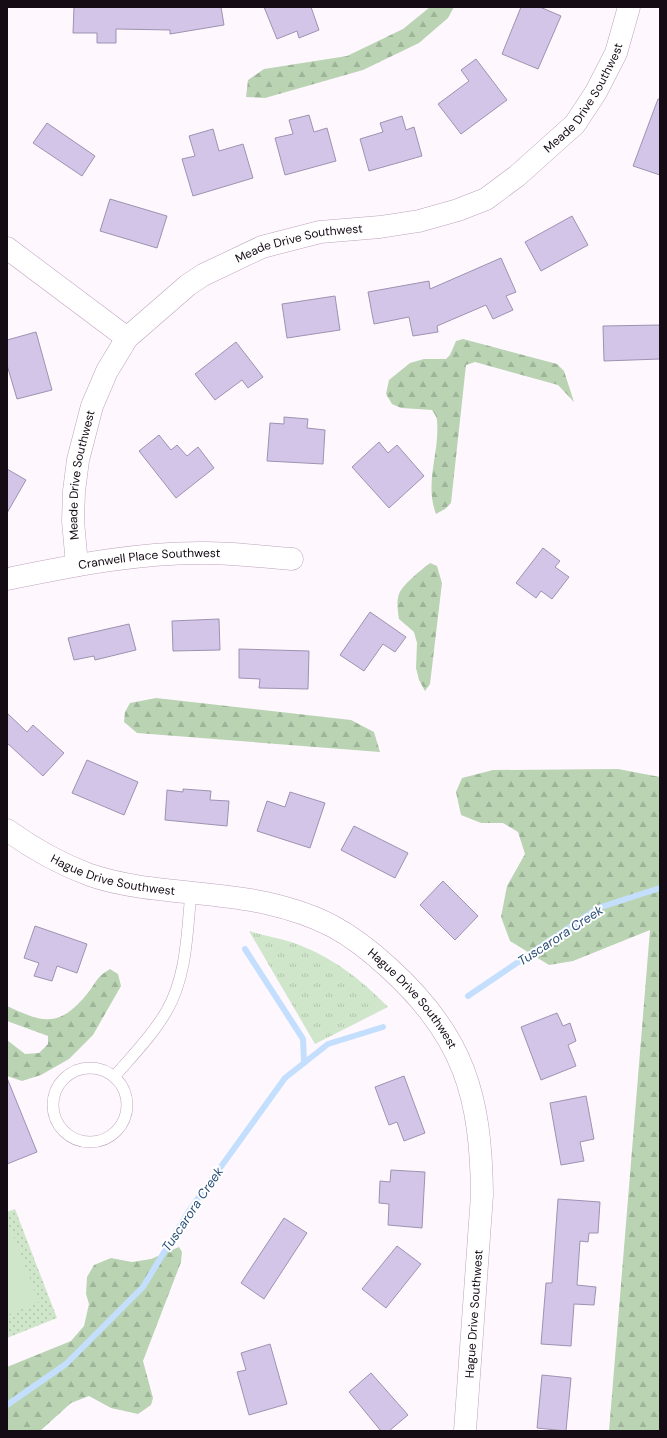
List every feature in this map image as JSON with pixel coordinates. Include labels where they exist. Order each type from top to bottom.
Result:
[{"type":"street","name":"Meade Drive Southwest","points":[[77,566],[73,521],[74,491],[78,460],[92,406],[107,371],[127,338],[188,285],[237,258],[264,246],[320,232],[380,228],[418,221],[458,210],[486,199],[518,176],[575,124],[596,92],[616,53],[629,7]]},
{"type":"street","points":[[7,248],[127,338]]},
{"type":"street","name":"Cranwell Place Southwest","points":[[7,579],[77,566],[167,554],[207,553],[292,559]]},
{"type":"street","name":"Hague Drive Southwest","points":[[7,830],[27,844],[59,862],[90,875],[124,883],[266,903],[305,913],[334,926],[363,945],[402,980],[429,1008],[451,1041],[472,1094],[482,1156],[482,1195],[465,1431]]},
{"type":"lane","points":[[114,1077],[155,1028],[166,1012],[177,990],[183,963],[191,892]]},
{"type":"lane","points":[[84,1068],[91,1068],[103,1070],[114,1077],[123,1088],[127,1107],[122,1124],[116,1131],[106,1139],[87,1142],[71,1137],[64,1132],[56,1122],[52,1105],[56,1089],[67,1075],[84,1068]]},
{"type":"green space","points":[[430,7],[454,7],[448,18],[419,43],[363,70],[265,98],[246,97],[248,80],[264,69],[347,56],[403,29]]},
{"type":"green space","points":[[463,339],[557,364],[564,371],[574,402],[558,385],[475,362],[466,365],[451,503],[445,509],[436,514],[433,502],[432,479],[437,433],[436,417],[432,410],[401,408],[392,404],[386,394],[389,380],[410,363],[424,359],[446,359],[450,355],[456,341]]},
{"type":"green space","points":[[430,563],[437,566],[442,583],[430,684],[425,691],[419,680],[416,668],[417,643],[414,632],[399,619],[397,603],[399,594],[404,586]]},
{"type":"green space","points":[[156,698],[351,720],[374,732],[380,752],[137,733],[124,722],[125,712],[130,703]]},
{"type":"green space","points":[[618,769],[660,777],[660,1431],[609,1431],[650,930],[573,961],[549,965],[510,941],[501,917],[507,886],[525,854],[518,832],[503,823],[481,823],[461,815],[456,792],[462,778],[493,770]]},
{"type":"green space","points":[[249,931],[305,947],[332,961],[367,987],[388,1007],[315,1044]]},
{"type":"green space","points":[[110,969],[118,974],[121,986],[93,1035],[69,1059],[41,1075],[22,1081],[7,1076],[7,1040],[25,1054],[39,1053],[48,1044],[48,1036],[7,1021],[7,1006],[41,1019],[59,1017],[68,1013],[77,1005],[99,978]]},
{"type":"green space","points":[[15,1209],[57,1318],[7,1338],[7,1212]]},
{"type":"green space","points":[[12,1232],[39,1302],[7,1315],[7,1234]]},
{"type":"green space","points":[[179,1247],[182,1252],[181,1262],[143,1361],[153,1398],[151,1405],[138,1414],[111,1408],[89,1396],[71,1403],[40,1431],[7,1431],[7,1367],[71,1341],[84,1326],[89,1304],[86,1294],[87,1277],[94,1265],[111,1258],[132,1262],[151,1259]]},
{"type":"building","points":[[74,7],[221,7],[224,25],[170,34],[170,30],[116,29],[116,43],[97,43],[97,33],[73,33]]},
{"type":"building","points":[[264,7],[311,7],[319,30],[299,38],[297,31],[277,39]]},
{"type":"building","points":[[521,7],[540,7],[561,16],[538,69],[502,54]]},
{"type":"building","points":[[476,59],[507,100],[461,134],[438,104],[469,81],[461,70]]},
{"type":"building","points":[[658,99],[660,99],[660,175],[633,166]]},
{"type":"building","points":[[309,115],[314,132],[327,128],[336,161],[285,175],[275,138],[293,134],[289,120]]},
{"type":"building","points":[[402,116],[406,130],[414,127],[422,156],[369,171],[360,139],[383,132],[380,123]]},
{"type":"building","points":[[47,123],[95,156],[82,176],[33,143]]},
{"type":"building","points":[[213,129],[219,151],[243,144],[253,178],[193,196],[182,159],[195,156],[189,136]]},
{"type":"building","points":[[110,199],[167,216],[157,248],[100,231]]},
{"type":"building","points":[[572,216],[588,245],[541,271],[525,242]]},
{"type":"building","points":[[501,258],[516,292],[506,296],[513,310],[493,319],[486,305],[437,326],[438,332],[413,336],[409,317],[374,324],[368,292],[429,281],[430,289]]},
{"type":"building","points":[[335,296],[340,330],[287,338],[282,304]]},
{"type":"building","points":[[660,325],[660,359],[604,361],[603,326]]},
{"type":"building","points":[[36,332],[52,390],[17,399],[7,365],[7,340]]},
{"type":"building","points":[[236,342],[263,377],[248,388],[242,380],[215,400],[195,374]]},
{"type":"building","points":[[284,417],[308,419],[307,428],[325,430],[323,464],[267,461],[270,423],[284,424]]},
{"type":"building","points":[[159,435],[171,450],[177,445],[187,456],[198,447],[214,468],[176,498],[139,451]]},
{"type":"building","points":[[379,442],[388,453],[397,445],[424,476],[389,508],[352,467]]},
{"type":"building","points":[[7,469],[26,480],[7,513]]},
{"type":"building","points":[[543,548],[560,561],[555,567],[569,577],[552,599],[541,591],[536,598],[516,583]]},
{"type":"building","points":[[370,612],[406,637],[395,652],[383,644],[364,671],[340,655]]},
{"type":"building","points":[[219,619],[220,650],[173,651],[172,621]]},
{"type":"building","points":[[129,624],[136,650],[95,660],[94,656],[74,660],[68,638]]},
{"type":"building","points":[[239,649],[309,651],[308,689],[259,688],[260,679],[239,678]]},
{"type":"building","points":[[7,713],[27,732],[33,725],[64,753],[43,776],[7,743]]},
{"type":"building","points":[[87,760],[138,782],[124,815],[72,793]]},
{"type":"building","points":[[183,789],[211,791],[210,800],[229,801],[227,826],[165,820],[167,790],[183,792]]},
{"type":"building","points":[[290,792],[325,803],[310,848],[257,831],[267,801],[285,807]]},
{"type":"building","points":[[354,826],[408,853],[395,878],[341,850]]},
{"type":"building","points":[[443,881],[478,916],[455,940],[420,905]]},
{"type":"building","points":[[35,926],[87,944],[77,973],[57,966],[52,981],[34,976],[39,963],[24,958]]},
{"type":"building","points":[[557,1013],[563,1026],[570,1023],[576,1041],[568,1045],[576,1066],[541,1080],[521,1027]]},
{"type":"building","points":[[404,1076],[425,1133],[404,1141],[397,1122],[389,1125],[375,1087]]},
{"type":"building","points":[[7,1078],[37,1152],[7,1164]]},
{"type":"building","points":[[586,1096],[594,1139],[580,1142],[584,1161],[561,1165],[550,1103]]},
{"type":"building","points":[[391,1170],[425,1172],[422,1228],[388,1225],[389,1204],[379,1203],[380,1181],[390,1182]]},
{"type":"building","points":[[558,1199],[600,1202],[598,1233],[589,1233],[588,1242],[580,1241],[577,1285],[596,1287],[594,1305],[574,1304],[571,1346],[541,1344],[546,1283],[552,1283]]},
{"type":"building","points":[[284,1218],[307,1233],[264,1299],[241,1283]]},
{"type":"building","points":[[397,1246],[421,1264],[386,1308],[362,1289]]},
{"type":"building","points":[[270,1344],[287,1404],[249,1415],[237,1372],[246,1370],[241,1353]]},
{"type":"building","points":[[371,1373],[408,1415],[389,1431],[381,1431],[349,1392]]},
{"type":"building","points":[[542,1375],[571,1378],[566,1431],[537,1428]]},
{"type":"waterway","name":"Tuscarora Creek","points":[[468,996],[598,908],[660,888]]},
{"type":"waterway","points":[[245,949],[303,1039],[304,1063]]},
{"type":"waterway","name":"Tuscarora Creek","points":[[7,1405],[66,1364],[143,1287],[189,1211],[285,1078],[328,1044],[383,1027]]}]
